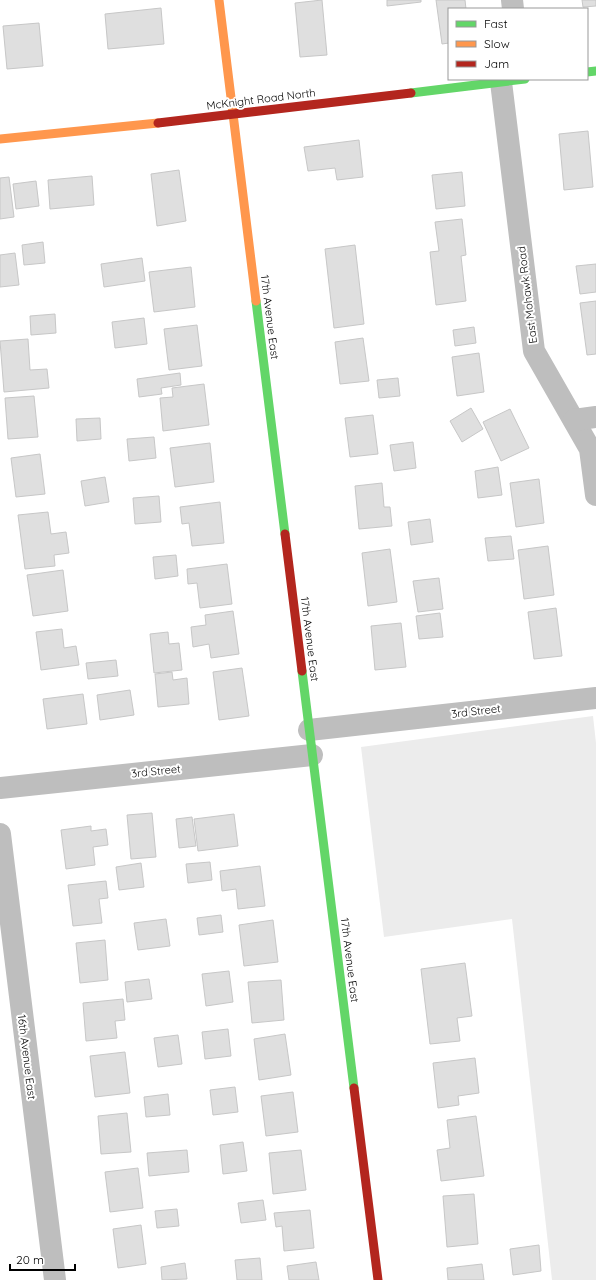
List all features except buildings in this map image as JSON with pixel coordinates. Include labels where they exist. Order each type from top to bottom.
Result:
[{"type":"street","name":"17th Avenue East","points":[[219,0],[232,116],[378,1280]]},
{"type":"street","name":"McKnight Road North","points":[[0,139],[232,116],[515,80]]},
{"type":"street","name":"East Mohawk Road","points":[[515,80],[534,351],[590,449],[596,495]]},
{"type":"street","points":[[574,420],[596,417]]},
{"type":"street","name":"3rd Street","points":[[309,730],[596,698]]},
{"type":"street","name":"3rd Street","points":[[0,788],[312,754]]},
{"type":"street","name":"16th Avenue East","points":[[0,834],[55,1280]]},
{"type":"shaded area","points":[[593,716],[596,743],[596,1280],[552,1280],[512,919],[384,937],[361,747]]},
{"type":"traffic: fast","points":[[588,72],[596,71]]},
{"type":"traffic: fast","points":[[411,93],[517,80]]},
{"type":"traffic: fast","points":[[256,301],[285,534]]},
{"type":"traffic: fast","points":[[302,671],[354,1088]]},
{"type":"traffic: slow","points":[[219,0],[256,301]]},
{"type":"traffic: slow","points":[[0,139],[158,123]]},
{"type":"traffic: jam","points":[[158,123],[411,93]]},
{"type":"traffic: jam","points":[[285,534],[302,671]]},
{"type":"traffic: jam","points":[[354,1088],[378,1280]]}]
